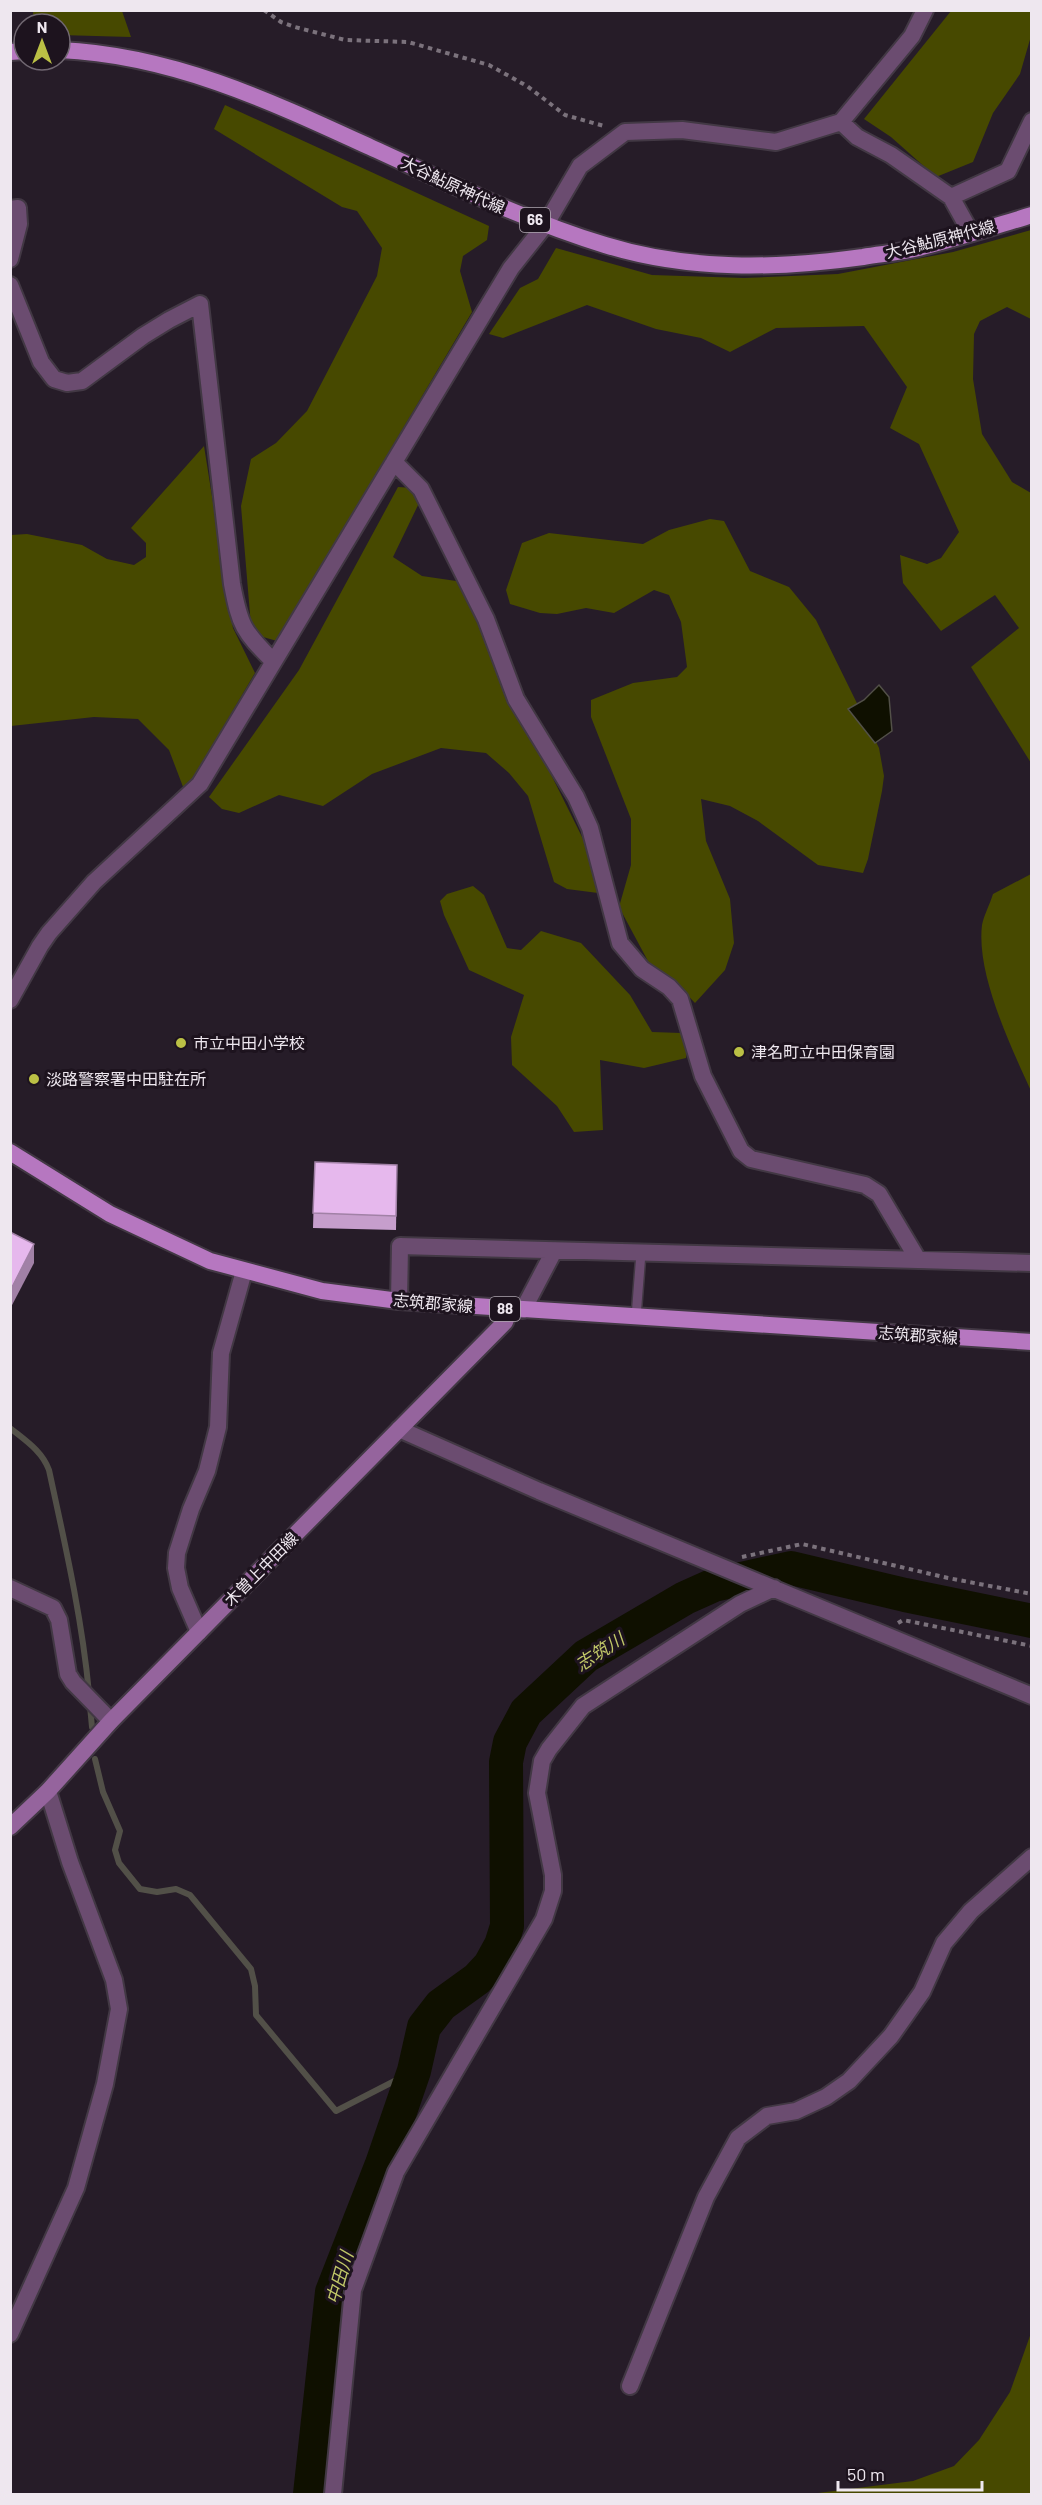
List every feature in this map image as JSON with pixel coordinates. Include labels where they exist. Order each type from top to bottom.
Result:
[{"type":"main road","name":"大谷鮎原神代線","points":[[72,51],[118,56],[200,75],[268,100],[504,209],[607,246],[674,260],[747,267],[815,263],[912,250],[1032,215]]},
{"type":"main road","name":"志筑郡家線","points":[[10,1152],[110,1214],[210,1261],[322,1291],[399,1301],[517,1310],[1032,1342]]},
{"type":"main road","name":"木曽上中田線","points":[[10,1827],[48,1791],[111,1721],[517,1310]]},
{"type":"street","points":[[10,1000],[49,933],[94,882],[200,784],[511,268],[546,224],[580,166],[625,132],[682,130],[776,142],[841,122],[912,36],[925,10]]},
{"type":"street","points":[[951,197],[1008,171],[1032,121]]},
{"type":"street","points":[[841,122],[857,137],[891,155],[951,197],[971,233]]},
{"type":"street","points":[[10,209],[18,208],[20,224],[10,259]]},
{"type":"street","points":[[10,285],[40,362],[54,379],[67,383],[81,381],[143,336],[200,304],[232,584],[238,616],[248,635],[273,662]]},
{"type":"street","points":[[394,462],[421,489],[486,619],[516,699],[576,797],[590,828],[620,943],[642,969],[669,987],[680,999],[703,1076],[741,1151],[751,1159],[865,1185],[879,1194],[917,1258]]},
{"type":"street","points":[[399,1301],[400,1246],[864,1259],[917,1258],[1032,1263]]},
{"type":"street","points":[[517,1310],[554,1251]]},
{"type":"street","points":[[199,1632],[180,1588],[176,1568],[177,1553],[210,1460],[218,1427],[221,1353],[244,1271]]},
{"type":"street","points":[[399,1429],[1032,1696]]},
{"type":"street","points":[[333,2494],[353,2290],[396,2172],[544,1919],[553,1891],[550,1859],[537,1793],[542,1761],[583,1707],[741,1604],[772,1587]]},
{"type":"street","points":[[10,1588],[53,1608],[59,1620],[68,1674],[111,1721]]},
{"type":"street","points":[[10,2334],[76,2188],[105,2084],[118,2009],[114,1980],[70,1862],[48,1791]]},
{"type":"street","points":[[630,2386],[706,2197],[738,2138],[767,2116],[796,2110],[826,2097],[849,2081],[891,2036],[922,1992],[944,1943],[971,1911],[1032,1857]]},
{"type":"lane","points":[[636,1317],[641,1253]]},
{"type":"path","points":[[264,10],[281,22],[345,40],[408,42],[489,65],[527,86],[564,115],[625,132]]},
{"type":"path","points":[[724,1568],[747,1555],[802,1545],[948,1578],[1032,1594]]},
{"type":"path","points":[[882,1633],[903,1620],[1032,1646]]},
{"type":"shaded area","points":[[122,11],[131,37],[72,35],[72,12],[33,12]]},
{"type":"shaded area","points":[[951,11],[1031,11],[1031,36],[1020,74],[993,113],[973,162],[936,177],[891,137],[864,119]]},
{"type":"shaded area","points":[[225,105],[489,226],[487,240],[463,256],[460,271],[472,312],[277,641],[263,637],[251,626],[241,506],[251,459],[276,443],[307,411],[377,276],[382,248],[357,211],[342,207],[214,129]]},
{"type":"shaded area","points":[[1031,230],[1031,319],[1007,307],[980,321],[974,334],[973,379],[982,434],[1012,482],[1031,493],[1031,763],[971,667],[1019,628],[995,595],[941,631],[903,583],[900,555],[927,564],[941,558],[959,532],[919,444],[890,428],[907,387],[864,326],[776,328],[730,352],[701,338],[656,329],[587,305],[503,338],[489,334],[520,288],[538,279],[556,248],[652,275],[744,278],[838,274],[953,252]]},
{"type":"shaded area","points":[[204,446],[233,628],[255,673],[185,792],[169,750],[138,719],[94,717],[11,726],[11,535],[27,534],[82,545],[107,559],[134,565],[146,557],[146,543],[131,528]]},
{"type":"shaded area","points":[[398,487],[414,488],[420,501],[393,557],[422,576],[463,582],[524,720],[590,853],[598,893],[567,889],[554,882],[528,796],[509,773],[486,753],[441,748],[372,774],[323,806],[279,795],[239,813],[222,809],[209,797],[299,670]]},
{"type":"shaded area","points":[[710,519],[724,521],[750,571],[789,587],[816,620],[879,748],[884,776],[868,859],[863,873],[818,865],[758,821],[730,806],[701,799],[706,841],[730,899],[734,943],[725,970],[695,1003],[674,981],[649,963],[619,907],[631,865],[631,819],[591,717],[591,700],[633,683],[677,677],[687,667],[681,622],[669,595],[654,590],[614,613],[586,608],[557,614],[540,613],[510,604],[506,590],[522,543],[549,533],[643,544],[669,530]]},
{"type":"shaded area","points":[[879,685],[889,697],[892,731],[875,743],[848,709],[864,700]]},
{"type":"shaded area","points":[[1031,874],[1031,1091],[997,1010],[990,987],[984,965],[982,925],[993,894]]},
{"type":"shaded area","points":[[473,886],[484,895],[507,948],[521,950],[541,931],[581,943],[630,995],[652,1032],[681,1033],[688,1044],[686,1058],[644,1068],[600,1060],[603,1130],[574,1132],[557,1106],[512,1065],[511,1037],[524,995],[469,970],[440,901],[447,894]]},
{"type":"shaded area","points":[[1031,2333],[1031,2494],[810,2494],[913,2481],[954,2466],[979,2440],[1010,2392]]},
{"type":"building","points":[[315,1162],[397,1165],[396,1216],[313,1213]]},
{"type":"building","points":[[10,1232],[34,1244],[10,1291]]},
{"type":"waterway","points":[[10,1428],[38,1452],[49,1470],[67,1553],[89,1693]]},
{"type":"waterway","name":"志筑川","points":[[310,2494],[332,2292],[382,2164],[414,2071],[424,2027],[441,2005],[477,1979],[490,1965],[501,1945],[507,1926],[506,1762],[510,1742],[526,1712],[586,1656],[685,1598],[714,1585],[791,1568],[905,1595],[1032,1621]]},
{"type":"waterway","points":[[90,1706],[92,1727]]},
{"type":"waterway","points":[[95,1759],[103,1792],[120,1831],[115,1850],[119,1863],[140,1889],[157,1892],[176,1889],[190,1895],[251,1969],[255,1986],[256,2015],[336,2111],[414,2071]]},
{"type":"place","name":"市立中田小学校","points":[[181,1043]]},
{"type":"place","name":"津名町立中田保育園","points":[[739,1052]]},
{"type":"place","name":"淡路警察署中田駐在所","points":[[34,1079]]},
{"type":"water label","name":"中田川","points":[[340,2278]]}]
